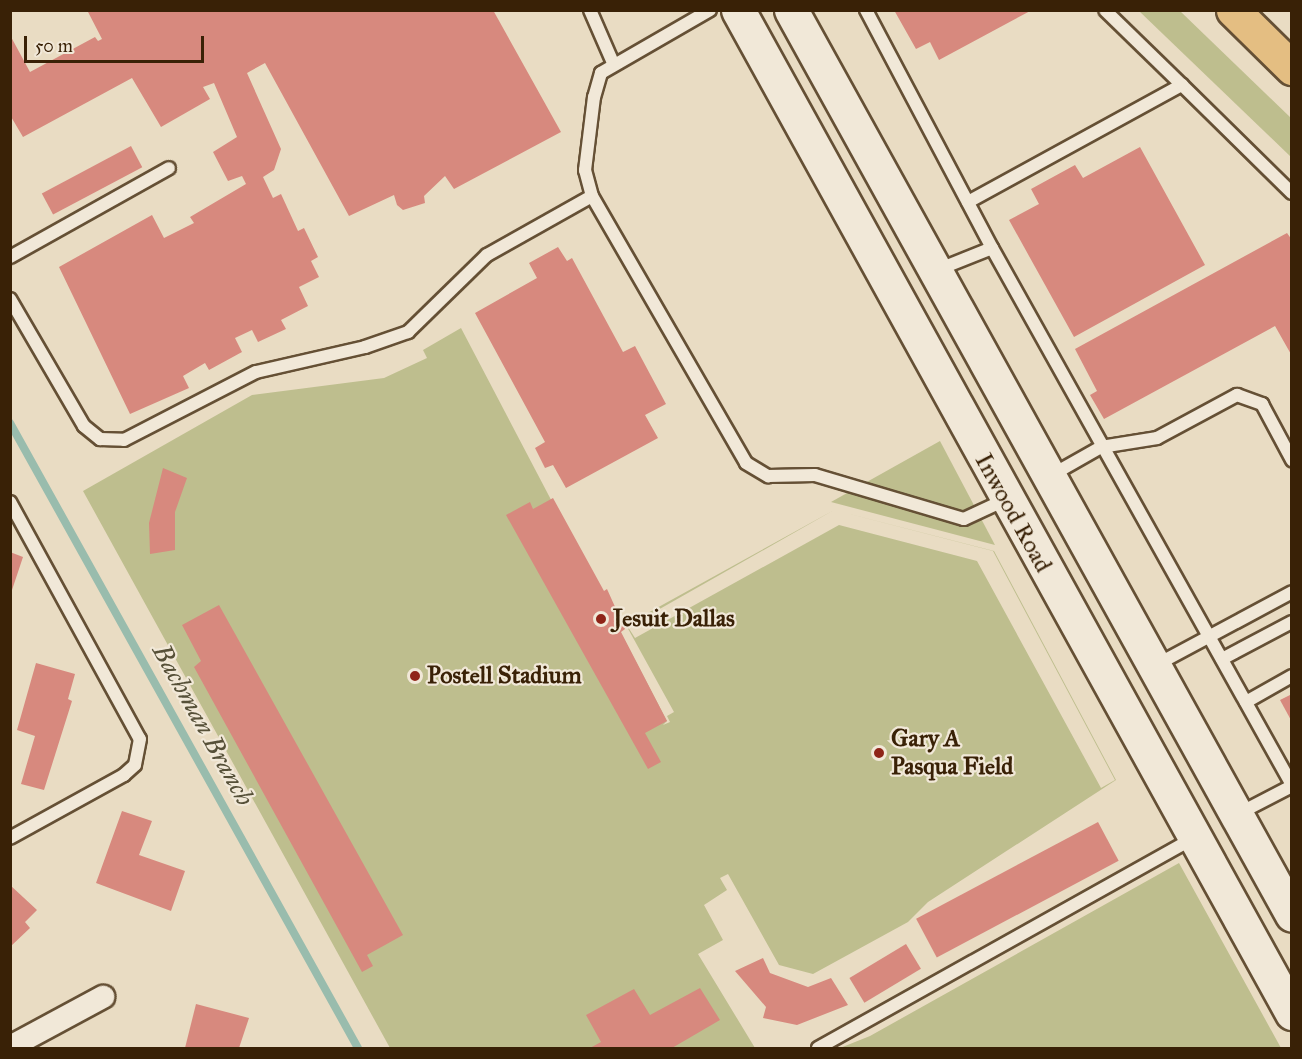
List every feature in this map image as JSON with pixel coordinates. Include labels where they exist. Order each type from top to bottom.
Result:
[{"type":"highway","points":[[1233,10],[1292,69]]},
{"type":"main road","name":"Inwood Road","points":[[738,10],[1005,500],[1196,837],[1292,1013]]},
{"type":"main road","name":"Inwood Road","points":[[791,10],[937,270],[1292,915]]},
{"type":"main road","points":[[825,167],[856,184],[898,256],[915,268],[937,270]]},
{"type":"main road","points":[[1005,500],[1049,476]]},
{"type":"main road","points":[[1196,837],[1238,814]]},
{"type":"street","points":[[10,1047],[103,997]]},
{"type":"lane","points":[[590,10],[613,63]]},
{"type":"lane","points":[[710,10],[613,63],[602,73],[594,97],[585,170],[592,196],[746,462],[768,476],[814,475],[964,519],[1005,500]]},
{"type":"lane","points":[[866,10],[1101,447],[1292,785],[1238,814]]},
{"type":"lane","points":[[1105,10],[1292,193]]},
{"type":"lane","points":[[968,202],[1182,85]]},
{"type":"lane","points":[[10,257],[170,168]]},
{"type":"lane","points":[[10,299],[84,426],[100,439],[124,440],[246,376],[365,347],[408,332],[487,255],[592,196]]},
{"type":"lane","points":[[937,270],[992,248]]},
{"type":"lane","points":[[1049,476],[1101,447],[1157,438],[1237,395],[1262,404],[1292,460]]},
{"type":"lane","points":[[10,502],[140,740],[135,765],[124,775],[10,838]]},
{"type":"lane","points":[[1155,666],[1292,592]]},
{"type":"lane","points":[[1222,659],[1292,622]]},
{"type":"lane","points":[[1246,702],[1292,676]]},
{"type":"lane","points":[[818,1048],[1196,837]]},
{"type":"green space","points":[[1139,11],[1180,11],[1291,118],[1291,157]]},
{"type":"green space","name":"Postell Stadium","points":[[461,328],[667,721],[663,725],[670,722],[667,716],[674,712],[626,625],[834,510],[994,551],[1116,780],[928,902],[908,922],[813,974],[779,965],[728,874],[720,878],[727,890],[704,905],[723,940],[698,954],[755,1048],[390,1048],[83,491],[252,395],[384,378],[427,358],[423,350]],"holes":[[[834,510],[993,551],[1115,780],[1101,788],[977,561],[839,525],[635,638],[628,627]]]},
{"type":"green space","points":[[940,441],[995,545],[831,502]]},
{"type":"green space","points":[[1179,863],[1281,1048],[840,1048],[870,1036]]},
{"type":"building","points":[[87,10],[493,10],[561,132],[454,189],[445,176],[424,196],[425,203],[403,210],[397,205],[394,195],[349,216],[265,63],[247,73],[281,149],[274,170],[263,177],[273,198],[281,194],[298,231],[304,228],[318,257],[311,261],[319,277],[299,287],[308,306],[281,320],[286,329],[258,342],[252,330],[235,338],[242,352],[209,370],[205,363],[183,376],[189,388],[130,414],[59,267],[152,215],[164,238],[194,223],[190,217],[246,184],[242,176],[228,181],[213,152],[237,137],[214,83],[203,87],[210,99],[161,127],[132,78],[23,137],[10,115],[10,35],[30,72],[95,37],[98,41],[102,39]]},
{"type":"building","points":[[894,10],[1032,10],[939,60],[930,42],[916,49]]},
{"type":"building","points":[[131,146],[142,167],[53,215],[42,193]]},
{"type":"building","points":[[1140,147],[1205,265],[1074,337],[1009,220],[1039,204],[1031,189],[1075,165],[1083,178]]},
{"type":"building","points":[[1287,233],[1292,240],[1292,356],[1275,326],[1104,419],[1090,395],[1097,391],[1075,349]]},
{"type":"building","points":[[558,247],[567,261],[572,258],[623,352],[635,346],[666,404],[645,415],[658,438],[566,488],[553,465],[545,468],[535,448],[545,442],[475,313],[537,278],[529,263]]},
{"type":"building","points":[[163,468],[187,478],[175,512],[175,550],[150,554],[149,523]]},
{"type":"building","points":[[553,498],[604,591],[607,589],[625,629],[621,632],[667,721],[645,733],[661,762],[648,769],[506,515],[530,502],[533,509]]},
{"type":"building","points":[[10,552],[23,557],[11,593],[10,593]]},
{"type":"building","points":[[219,605],[403,935],[367,955],[373,966],[362,972],[194,667],[201,661],[182,625]]},
{"type":"building","points":[[36,663],[75,674],[68,699],[72,701],[44,790],[21,784],[35,736],[17,730]]},
{"type":"building","points":[[1292,694],[1292,722],[1280,700]]},
{"type":"building","points":[[122,811],[152,821],[139,855],[185,871],[171,911],[96,883]]},
{"type":"building","points":[[1098,822],[1119,861],[937,958],[916,919]]},
{"type":"building","points":[[10,885],[37,910],[25,922],[30,928],[10,947]]},
{"type":"building","points":[[906,944],[921,969],[864,1003],[849,978]]},
{"type":"building","points":[[763,958],[770,973],[808,987],[831,978],[848,1005],[797,1025],[763,1018],[766,1007],[735,971]]},
{"type":"building","points":[[700,988],[720,1020],[672,1048],[590,1048],[601,1042],[586,1015],[634,989],[650,1015]]},
{"type":"building","points":[[196,1004],[249,1018],[239,1048],[185,1048]]},
{"type":"waterway","name":"Bachman Branch","points":[[10,423],[358,1048]]},
{"type":"place","name":"Jesuit Dallas","points":[[601,619]]},
{"type":"place","name":"Postell Stadium","points":[[415,676]]},
{"type":"place","name":"Gary A Pasqua Field","points":[[879,753]]}]
